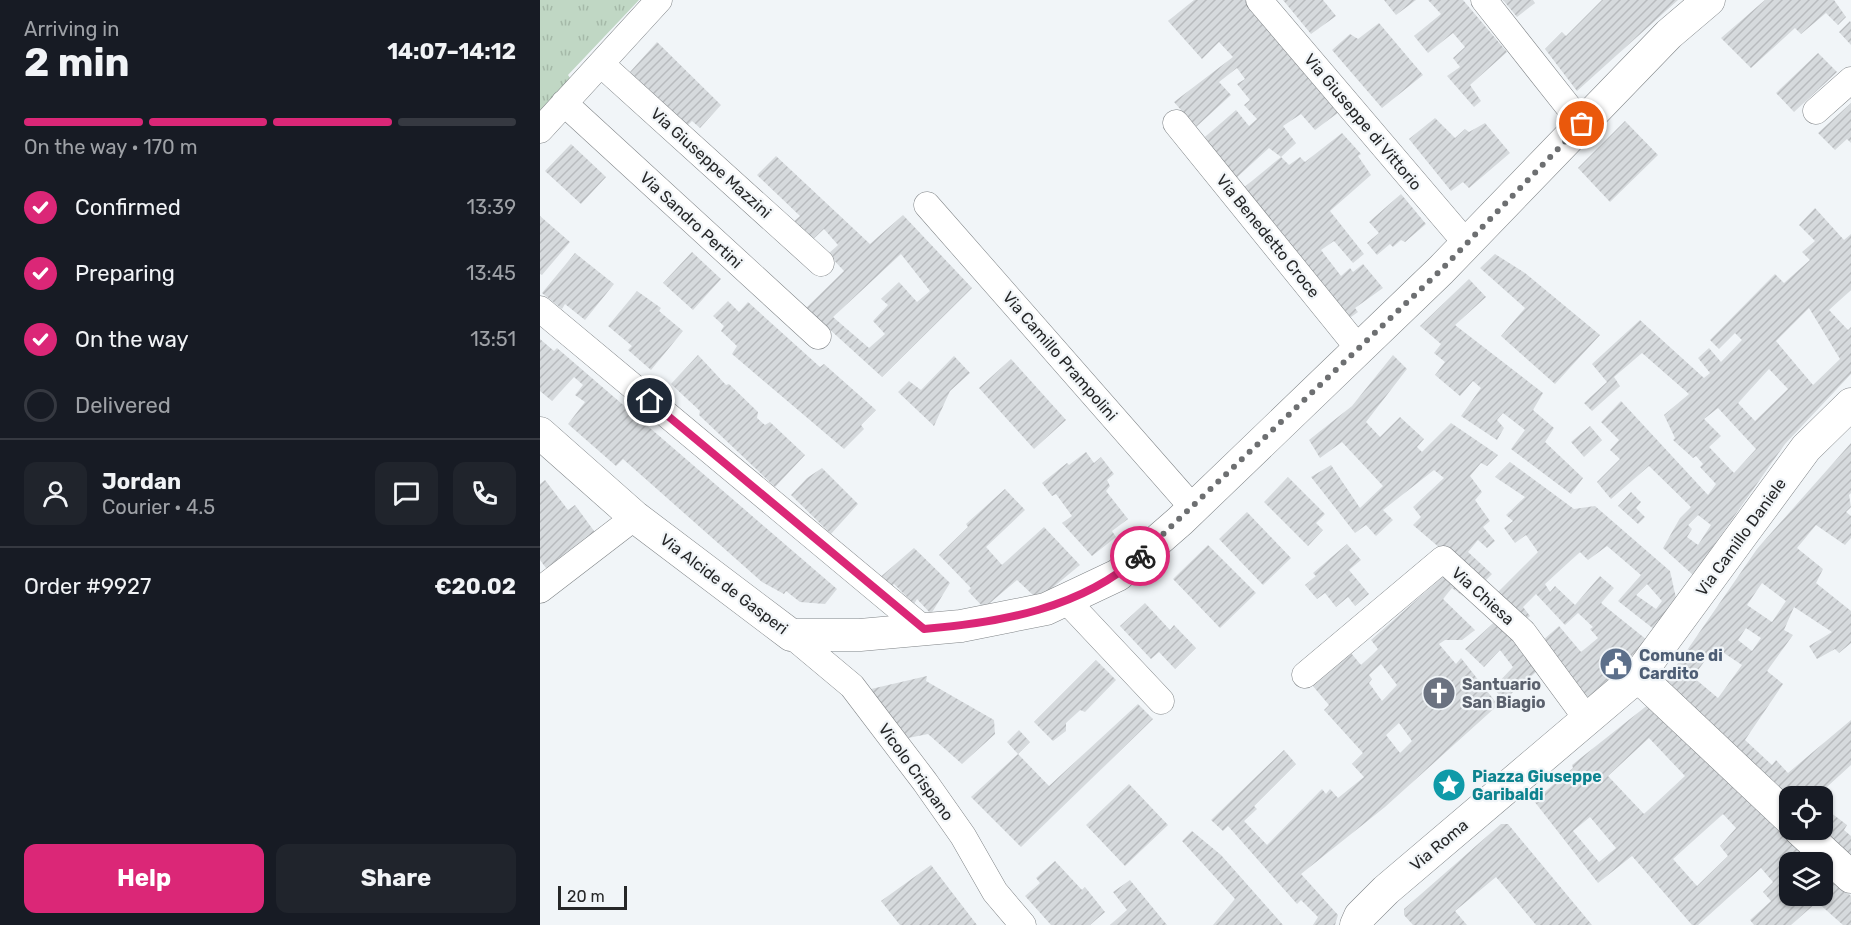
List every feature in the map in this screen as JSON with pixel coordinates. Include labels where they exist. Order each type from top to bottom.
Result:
[{"type":"street","points":[[540,130],[659,0]]},
{"type":"street","name":"Via Giuseppe di Vittorio","points":[[1259,0],[1467,244]]},
{"type":"street","points":[[1484,0],[1582,124]]},
{"type":"street","name":"Via Alcide de Gasperi","points":[[540,433],[635,517],[791,635],[860,635],[961,626],[1046,609],[1118,575],[1193,508],[1467,244],[1669,34],[1709,0]]},
{"type":"street","name":"Via Giuseppe Mazzini","points":[[601,64],[821,263]]},
{"type":"street","points":[[1816,111],[1851,80]]},
{"type":"street","name":"Via Sandro Pertini","points":[[564,103],[818,336]]},
{"type":"street","name":"Via Benedetto Croce","points":[[1176,123],[1359,349]]},
{"type":"street","name":"Via Camillo Prampolini","points":[[927,205],[1193,508]]},
{"type":"street","points":[[540,309],[924,629]]},
{"type":"street","name":"Via Camillo Daniele","points":[[1638,676],[1806,448],[1851,404]]},
{"type":"street","points":[[540,590],[635,517]]},
{"type":"street","name":"Via Chiesa","points":[[1305,675],[1443,559],[1523,632],[1587,719]]},
{"type":"street","points":[[1066,600],[1161,700]]},
{"type":"street","name":"Vicolo Crispano","points":[[791,635],[852,686],[963,836],[995,892],[1023,925]]},
{"type":"street","points":[[1638,676],[1779,809]]},
{"type":"street","name":"Via Roma","points":[[1356,925],[1360,916],[1386,890],[1638,676]]},
{"type":"street","points":[[1811,840],[1851,877]]},
{"type":"green space","points":[[540,0],[639,0],[568,75],[574,84],[540,119]]},
{"type":"building","points":[[1194,0],[1245,0],[1339,112],[1315,130],[1301,114],[1283,126],[1296,143],[1281,157],[1269,148],[1234,180],[1205,137],[1236,110],[1249,126],[1257,119],[1244,105],[1250,100],[1237,84],[1245,79],[1237,68],[1219,82],[1231,95],[1196,127],[1174,102],[1233,57],[1219,42],[1202,59],[1168,21]]},
{"type":"building","points":[[1283,0],[1323,0],[1336,16],[1311,34]]},
{"type":"building","points":[[1384,0],[1416,0],[1396,15]]},
{"type":"building","points":[[1428,0],[1463,0],[1507,52],[1470,85],[1481,101],[1474,107],[1447,76],[1460,67],[1453,58],[1465,47],[1453,33],[1428,53],[1414,36],[1441,14]]},
{"type":"building","points":[[1503,0],[1533,0],[1535,3],[1517,17]]},
{"type":"building","points":[[1602,0],[1678,0],[1577,91],[1545,49],[1562,32],[1566,36]]},
{"type":"building","points":[[1765,0],[1834,0],[1846,17],[1838,25],[1826,13],[1801,34],[1795,28],[1751,68],[1721,38]]},
{"type":"building","points":[[1850,21],[1851,23],[1851,45],[1839,32]]},
{"type":"building","points":[[1379,23],[1423,75],[1382,108],[1332,50],[1350,34],[1358,39]]},
{"type":"building","points":[[657,42],[721,105],[700,128],[692,121],[687,126],[630,72]]},
{"type":"building","points":[[1818,53],[1837,72],[1794,112],[1776,93]]},
{"type":"building","points":[[1851,103],[1851,143],[1847,139],[1835,150],[1818,133]]},
{"type":"building","points":[[1435,118],[1455,138],[1465,129],[1469,132],[1485,123],[1510,153],[1469,188],[1463,182],[1451,191],[1409,139]]},
{"type":"building","points":[[1625,121],[1658,155],[1610,202],[1578,168]]},
{"type":"building","points":[[1342,133],[1361,154],[1358,156],[1371,175],[1330,211],[1364,254],[1353,263],[1334,241],[1321,250],[1341,276],[1350,268],[1353,272],[1363,264],[1383,288],[1355,308],[1358,312],[1344,322],[1236,194],[1281,157],[1289,165],[1300,157],[1305,162]]},
{"type":"building","points":[[571,144],[606,177],[581,204],[545,171]]},
{"type":"building","points":[[776,156],[870,244],[903,215],[972,288],[882,377],[806,308],[844,271],[828,254],[838,245],[824,229],[809,243],[790,225],[800,216],[757,175]],"holes":[[[901,254],[930,291],[917,302],[899,282],[881,299],[888,305],[873,321],[885,334],[869,348],[833,317]]]},
{"type":"building","points":[[1401,194],[1426,224],[1405,242],[1401,240],[1393,247],[1390,244],[1377,255],[1367,243],[1379,233],[1369,222]]},
{"type":"building","points":[[1815,208],[1844,240],[1851,234],[1851,290],[1829,310],[1848,330],[1851,327],[1851,374],[1785,444],[1693,575],[1663,548],[1680,518],[1691,507],[1649,466],[1611,499],[1597,482],[1620,459],[1610,450],[1619,440],[1601,422],[1621,401],[1708,495],[1716,484],[1700,467],[1703,464],[1696,456],[1693,458],[1673,440],[1675,438],[1664,415],[1689,394],[1642,353],[1614,377],[1620,386],[1592,411],[1584,403],[1607,382],[1592,364],[1640,320],[1704,378],[1710,373],[1698,358],[1709,348],[1721,362],[1742,340],[1735,333],[1719,349],[1710,340],[1775,274],[1784,283],[1810,260],[1802,252],[1815,241],[1799,225]],"holes":[[[1809,308],[1840,359],[1813,385],[1776,341]],[[1769,369],[1788,389],[1755,421],[1738,403]],[[1718,408],[1756,449],[1734,473],[1709,447],[1721,436],[1704,419]],[[1698,515],[1711,525],[1698,545],[1687,537],[1692,529],[1688,525]]]},
{"type":"building","points":[[540,216],[570,242],[542,275],[540,274]]},
{"type":"building","points":[[692,252],[721,279],[693,310],[663,283]]},
{"type":"building","points":[[575,253],[614,284],[585,320],[565,304],[562,309],[542,293]]},
{"type":"building","points":[[1495,254],[1525,273],[1600,335],[1555,384],[1501,336],[1525,308],[1480,268]]},
{"type":"building","points":[[1469,279],[1486,297],[1455,325],[1543,393],[1533,410],[1554,428],[1545,442],[1583,478],[1571,494],[1511,449],[1525,430],[1503,413],[1497,420],[1504,428],[1497,440],[1461,416],[1481,388],[1473,381],[1460,396],[1435,375],[1445,362],[1434,353],[1441,344],[1420,326]]},
{"type":"building","points":[[637,291],[661,308],[659,311],[683,331],[651,370],[628,350],[632,346],[608,326]]},
{"type":"building","points":[[728,301],[739,312],[748,302],[820,367],[824,364],[876,410],[861,425],[864,429],[844,449],[732,354],[737,346],[721,331],[724,326],[713,316]]},
{"type":"building","points":[[540,339],[554,351],[557,348],[837,589],[825,604],[800,602],[786,591],[784,594],[762,582],[623,459],[616,466],[568,424],[585,402],[575,395],[583,385],[574,377],[552,401],[540,391]]},
{"type":"building","points":[[698,355],[726,385],[729,384],[758,412],[757,418],[765,425],[770,422],[805,455],[775,487],[699,415],[700,411],[671,384]]},
{"type":"building","points":[[1393,355],[1407,369],[1366,422],[1380,437],[1400,417],[1424,439],[1417,447],[1422,452],[1451,423],[1498,455],[1487,466],[1481,463],[1470,476],[1482,492],[1475,500],[1490,521],[1483,527],[1495,541],[1487,548],[1478,540],[1468,552],[1492,574],[1482,584],[1413,525],[1421,517],[1413,507],[1444,478],[1434,470],[1383,510],[1393,520],[1376,536],[1366,525],[1355,533],[1311,477],[1331,465],[1360,508],[1383,486],[1342,442],[1320,458],[1309,440],[1352,406]]},
{"type":"building","points":[[954,356],[970,373],[950,391],[934,426],[898,392],[909,381],[921,390]]},
{"type":"building","points":[[1011,359],[1066,420],[1034,449],[979,388]]},
{"type":"building","points":[[1590,426],[1602,440],[1584,457],[1571,442]]},
{"type":"building","points":[[1851,443],[1851,493],[1849,495],[1851,507],[1846,512],[1851,516],[1851,538],[1845,545],[1816,525],[1797,548],[1823,569],[1816,583],[1851,611],[1851,643],[1839,653],[1835,649],[1817,659],[1809,646],[1832,632],[1794,607],[1784,630],[1793,635],[1767,671],[1783,684],[1745,740],[1772,765],[1776,760],[1788,773],[1851,720],[1851,765],[1828,786],[1779,786],[1779,796],[1663,685],[1757,549]],"holes":[[[1762,583],[1786,601],[1772,622],[1747,605]],[[1746,628],[1761,638],[1752,651],[1738,640]],[[1715,647],[1742,665],[1718,698],[1693,677]]]},
{"type":"building","points":[[1086,452],[1094,463],[1101,457],[1114,474],[1107,480],[1110,486],[1106,491],[1128,519],[1112,531],[1116,537],[1092,556],[1062,523],[1072,516],[1056,494],[1052,496],[1042,483],[1067,463],[1069,465]]},
{"type":"building","points":[[1510,462],[1574,509],[1595,506],[1670,571],[1676,598],[1655,630],[1618,601],[1641,575],[1607,546],[1588,560],[1580,552],[1545,584],[1550,592],[1555,586],[1575,605],[1600,576],[1614,588],[1601,603],[1647,640],[1588,701],[1542,641],[1559,626],[1581,652],[1598,638],[1590,629],[1593,627],[1578,613],[1565,625],[1536,594],[1523,607],[1530,616],[1522,623],[1495,595],[1538,552],[1526,535],[1515,543],[1504,528],[1513,521],[1506,515],[1525,497],[1495,477]],"holes":[[[1647,584],[1662,601],[1656,609],[1636,595]]]},
{"type":"building","points":[[822,468],[858,504],[831,534],[791,495],[807,478]]},
{"type":"building","points":[[1288,477],[1325,514],[1316,523],[1323,530],[1308,546],[1264,502]]},
{"type":"building","points":[[545,480],[568,510],[575,505],[597,535],[549,572],[540,560],[540,484]]},
{"type":"building","points":[[1005,489],[1025,510],[986,547],[1002,565],[1044,527],[1080,565],[1040,598],[1036,594],[1034,596],[1017,580],[984,608],[968,591],[971,588],[939,555],[968,527],[966,524]]},
{"type":"building","points":[[1631,492],[1641,502],[1636,508],[1645,517],[1638,524],[1618,506]]},
{"type":"building","points":[[1247,512],[1291,558],[1263,585],[1219,539]]},
{"type":"building","points":[[1347,544],[1361,560],[1349,570],[1369,594],[1355,606],[1348,597],[1336,607],[1325,593],[1317,599],[1305,585],[1316,576],[1313,573]]},
{"type":"building","points":[[1208,545],[1256,593],[1220,628],[1173,579]]},
{"type":"building","points":[[914,548],[950,583],[931,614],[917,599],[914,604],[894,584],[889,589],[877,580]]},
{"type":"building","points":[[1448,572],[1469,590],[1463,596],[1452,588],[1443,599],[1475,630],[1462,640],[1445,640],[1439,644],[1456,664],[1461,658],[1498,705],[1385,807],[1301,874],[1338,915],[1335,925],[1313,925],[1318,917],[1301,900],[1297,904],[1228,826],[1223,831],[1211,820],[1284,750],[1296,764],[1254,806],[1257,809],[1244,821],[1267,845],[1322,789],[1326,794],[1330,789],[1338,798],[1364,777],[1352,764],[1363,753],[1324,710],[1329,705],[1312,685],[1351,653],[1361,665],[1378,649],[1371,640]],"holes":[[[1381,664],[1397,685],[1382,701],[1369,683],[1372,679],[1369,675]],[[1399,723],[1412,741],[1400,753],[1386,735]]]},
{"type":"building","points":[[1145,603],[1170,630],[1174,625],[1196,648],[1175,669],[1159,652],[1151,659],[1120,626]]},
{"type":"building","points":[[1501,616],[1544,665],[1504,700],[1493,688],[1513,667],[1500,650],[1484,667],[1465,649]]},
{"type":"building","points":[[1096,660],[1116,680],[1085,712],[1080,710],[1066,723],[1066,731],[1053,741],[1034,722]]},
{"type":"building","points":[[927,676],[926,681],[994,720],[995,734],[962,764],[928,734],[908,738],[875,702],[871,689]]},
{"type":"building","points":[[1138,704],[1153,719],[1021,847],[971,797],[1018,754],[1049,786]]},
{"type":"building","points":[[1649,704],[1779,828],[1779,840],[1792,840],[1804,852],[1779,852],[1779,906],[1812,906],[1791,925],[1754,925],[1750,920],[1771,901],[1763,892],[1773,882],[1761,868],[1698,925],[1692,925],[1632,856],[1598,883],[1534,801],[1573,768],[1572,765]],"holes":[[[1649,738],[1685,776],[1644,814],[1608,776]],[[1723,814],[1736,828],[1720,846],[1728,856],[1697,886],[1673,859]],[[1590,817],[1616,848],[1599,862],[1573,831]]]},
{"type":"building","points":[[1019,730],[1030,742],[1018,754],[1007,742]]},
{"type":"building","points":[[1129,784],[1168,825],[1125,866],[1086,825]]},
{"type":"building","points":[[1833,814],[1847,825],[1844,830],[1851,836],[1851,860],[1832,840]]},
{"type":"building","points":[[1501,824],[1508,824],[1592,925],[1536,925],[1496,877],[1455,911],[1467,925],[1413,925],[1404,915],[1404,909]]},
{"type":"building","points":[[1192,831],[1221,855],[1283,925],[1213,925],[1235,899],[1182,841]]},
{"type":"building","points":[[1055,861],[1082,890],[1085,887],[1105,912],[1090,925],[1051,925],[1025,896],[1040,883],[1036,878]]},
{"type":"building","points":[[931,865],[977,925],[900,925],[881,901]]},
{"type":"building","points":[[1833,879],[1851,896],[1851,925],[1843,925],[1822,906],[1833,906]]},
{"type":"building","points":[[1130,880],[1167,925],[1110,925],[1127,910],[1113,892]]},
{"type":"way so far","points":[[1140,556],[1180,521],[1441,270],[1582,124]]},
{"type":"place","name":"Comune di Cardito","points":[[1616,664]]},
{"type":"place","name":"Santuario San Biagio","points":[[1439,693]]},
{"type":"place","name":"Piazza Giuseppe Garibaldi","points":[[1449,785]]},
{"type":"route","points":[[650,401],[924,629],[961,626],[1046,609],[1118,575],[1140,556]]}]
